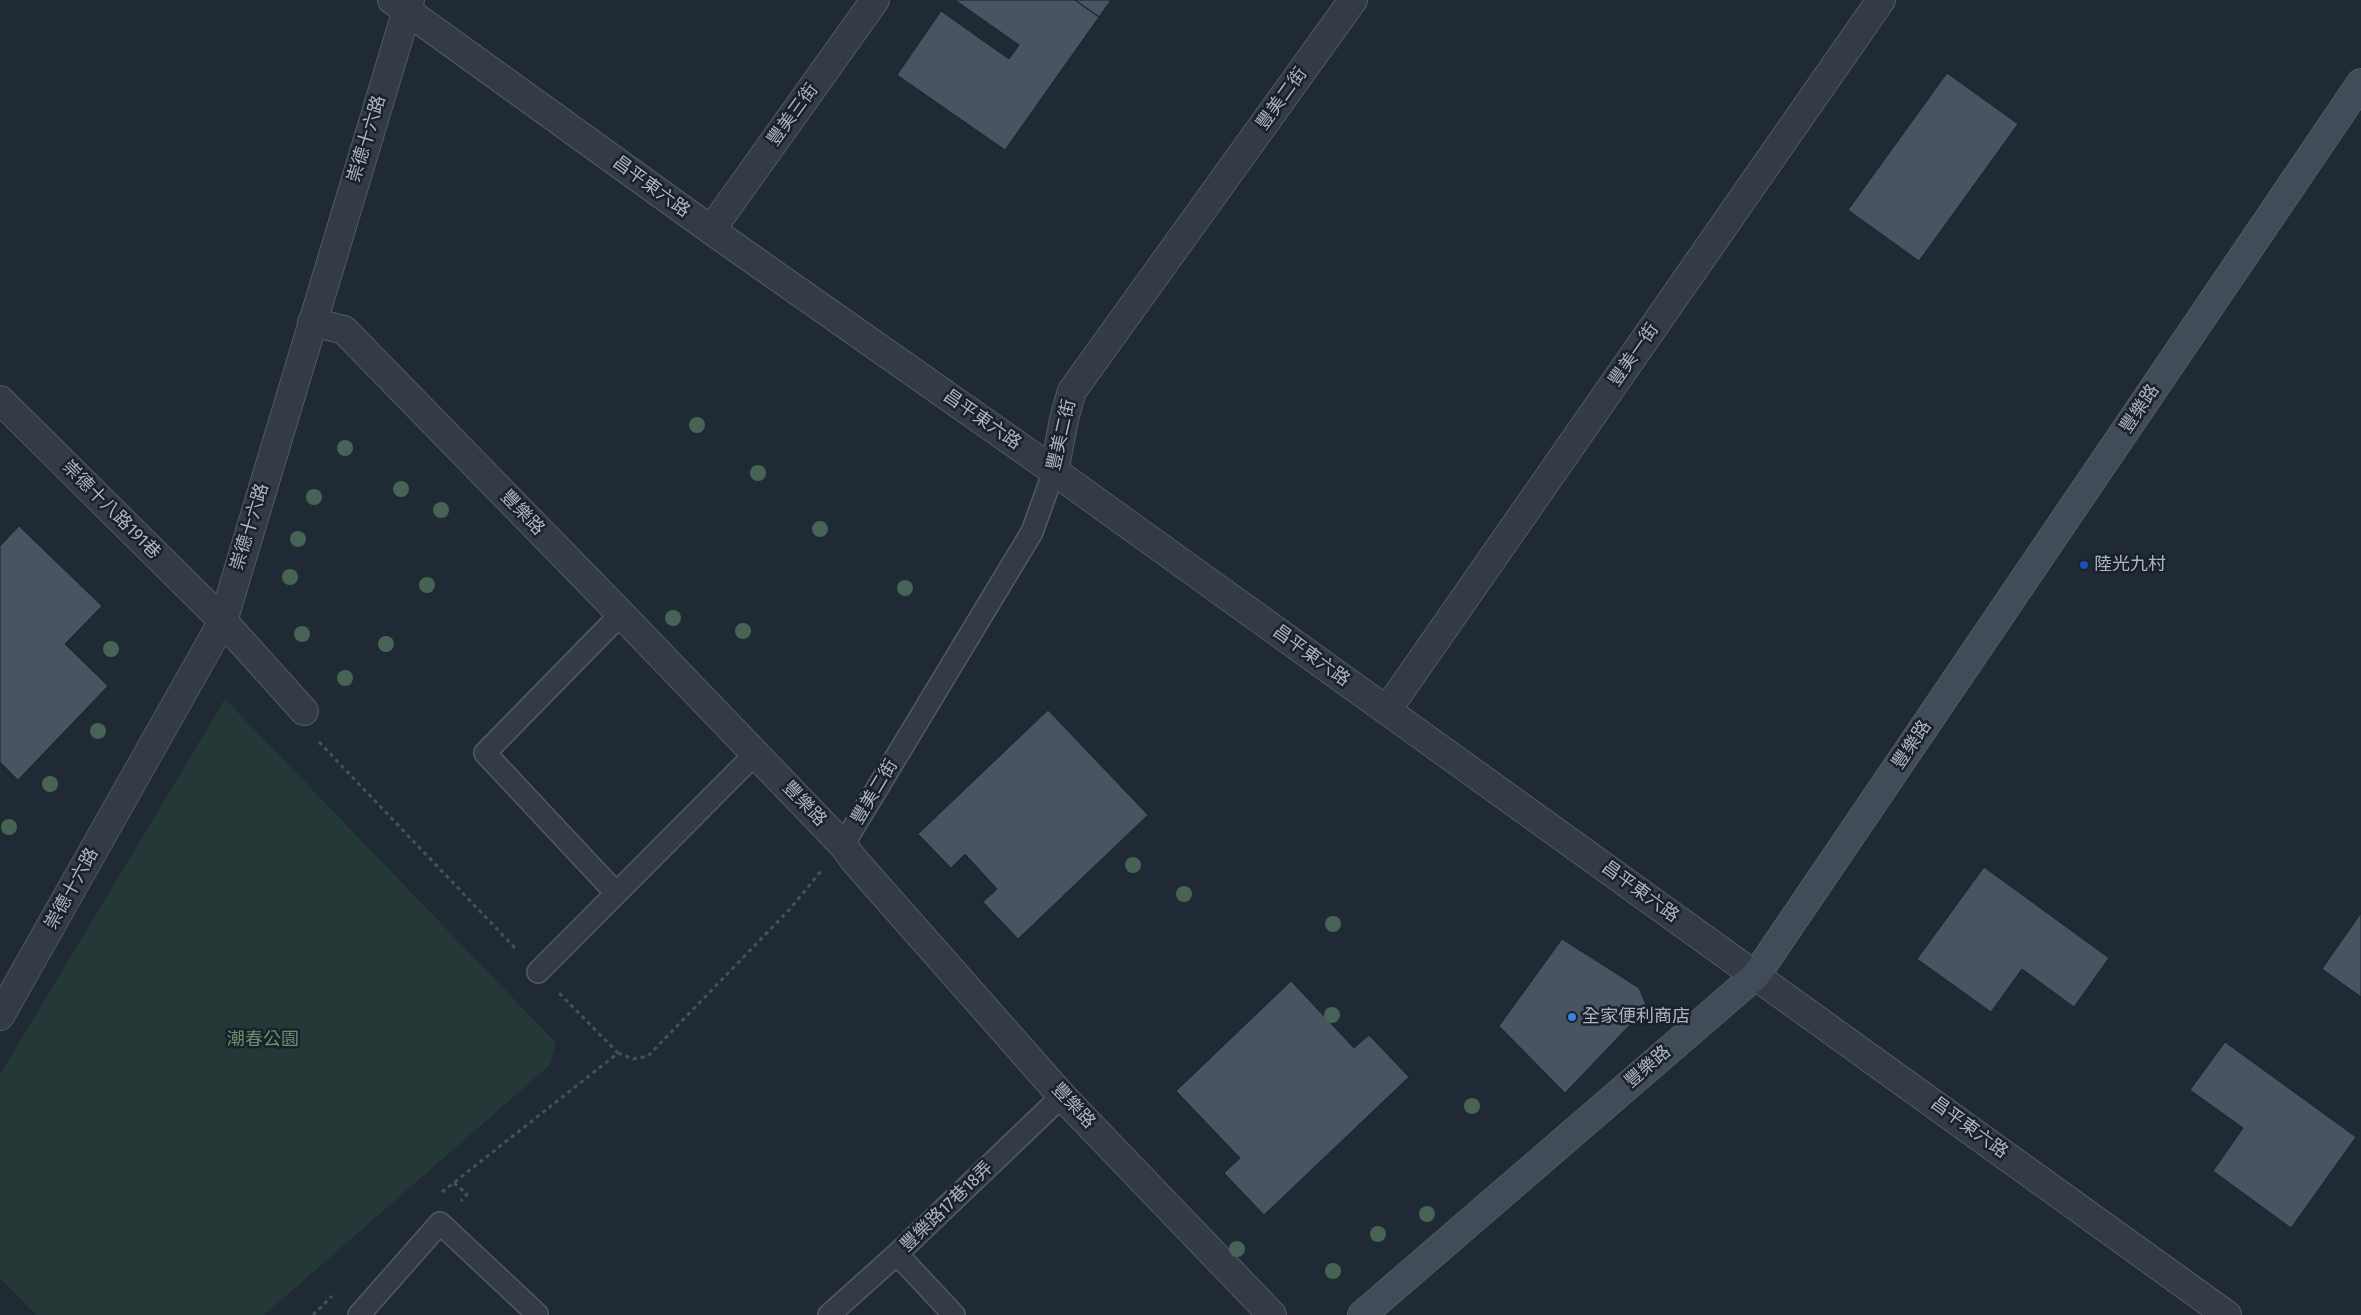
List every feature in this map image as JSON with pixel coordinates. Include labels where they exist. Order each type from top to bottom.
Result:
[{"type":"street","name":"豐美三街","points":[[711,230],[875,0]]},
{"type":"street","name":"豐美二街","points":[[1054,471],[1065,415],[1072,391],[1352,0]]},
{"type":"street","name":"豐美一街","points":[[1387,710],[1881,0]]},
{"type":"street","name":"昌平東六路","points":[[403,3],[711,230],[1054,471],[2228,1315]]},
{"type":"street","name":"崇德十六路","points":[[0,1016],[223,621],[312,322],[403,3]]},
{"type":"street","name":"豐樂路","points":[[1362,1315],[1756,975],[2361,83]]},
{"type":"street","name":"豐樂路","points":[[312,322],[344,330],[621,614],[843,845],[854,860],[1062,1096],[1272,1315]]},
{"type":"street","name":"崇德十八路191巷","points":[[0,400],[223,621],[304,711]]},
{"type":"lane","name":"豐美二街","points":[[843,845],[1032,532],[1054,471]]},
{"type":"lane","points":[[616,893],[484,753],[621,614]]},
{"type":"lane","points":[[538,972],[755,754]]},
{"type":"lane","name":"豐樂路17巷18弄","points":[[829,1315],[897,1254],[1062,1096]]},
{"type":"lane","points":[[359,1315],[440,1223],[538,1314]]},
{"type":"lane","points":[[897,1254],[954,1315]]},
{"type":"path","points":[[304,711],[310,734],[618,1053],[633,1059],[648,1056],[790,909],[843,845]]},
{"type":"path","points":[[435,1198],[618,1053]]},
{"type":"path","points":[[313,1315],[333,1295]]},
{"type":"green space","name":"潮春公園","points":[[225,699],[556,1043],[550,1065],[264,1315],[36,1315],[0,1278],[0,1075]]},
{"type":"building","points":[[955,0],[1075,0],[1099,17],[1005,150],[897,75],[941,11],[1009,59],[1019,45]]},
{"type":"building","points":[[1075,0],[1111,0],[1099,17]]},
{"type":"building","points":[[1947,73],[2018,124],[1919,261],[1848,210]]},
{"type":"building","points":[[19,526],[102,606],[65,644],[108,686],[18,780],[0,762],[0,546]]},
{"type":"building","points":[[1048,710],[1148,815],[1018,939],[983,902],[997,889],[965,854],[951,868],[918,834]]},
{"type":"building","points":[[1984,867],[2109,958],[2074,1007],[2022,969],[1991,1012],[1917,959]]},
{"type":"building","points":[[2361,913],[2361,997],[2322,969]]},
{"type":"building","name":"全家便利商店","points":[[1562,939],[1639,988],[1647,1007],[1565,1093],[1499,1026]]},
{"type":"building","points":[[1291,981],[1354,1048],[1369,1035],[1409,1077],[1264,1215],[1224,1173],[1240,1158],[1176,1091]]},
{"type":"building","points":[[2225,1042],[2356,1137],[2291,1228],[2213,1171],[2243,1128],[2190,1090]]},
{"type":"place","name":"陸光九村","points":[[2084,565]]},
{"type":"place","name":"全家便利商店","points":[[1572,1017]]}]
